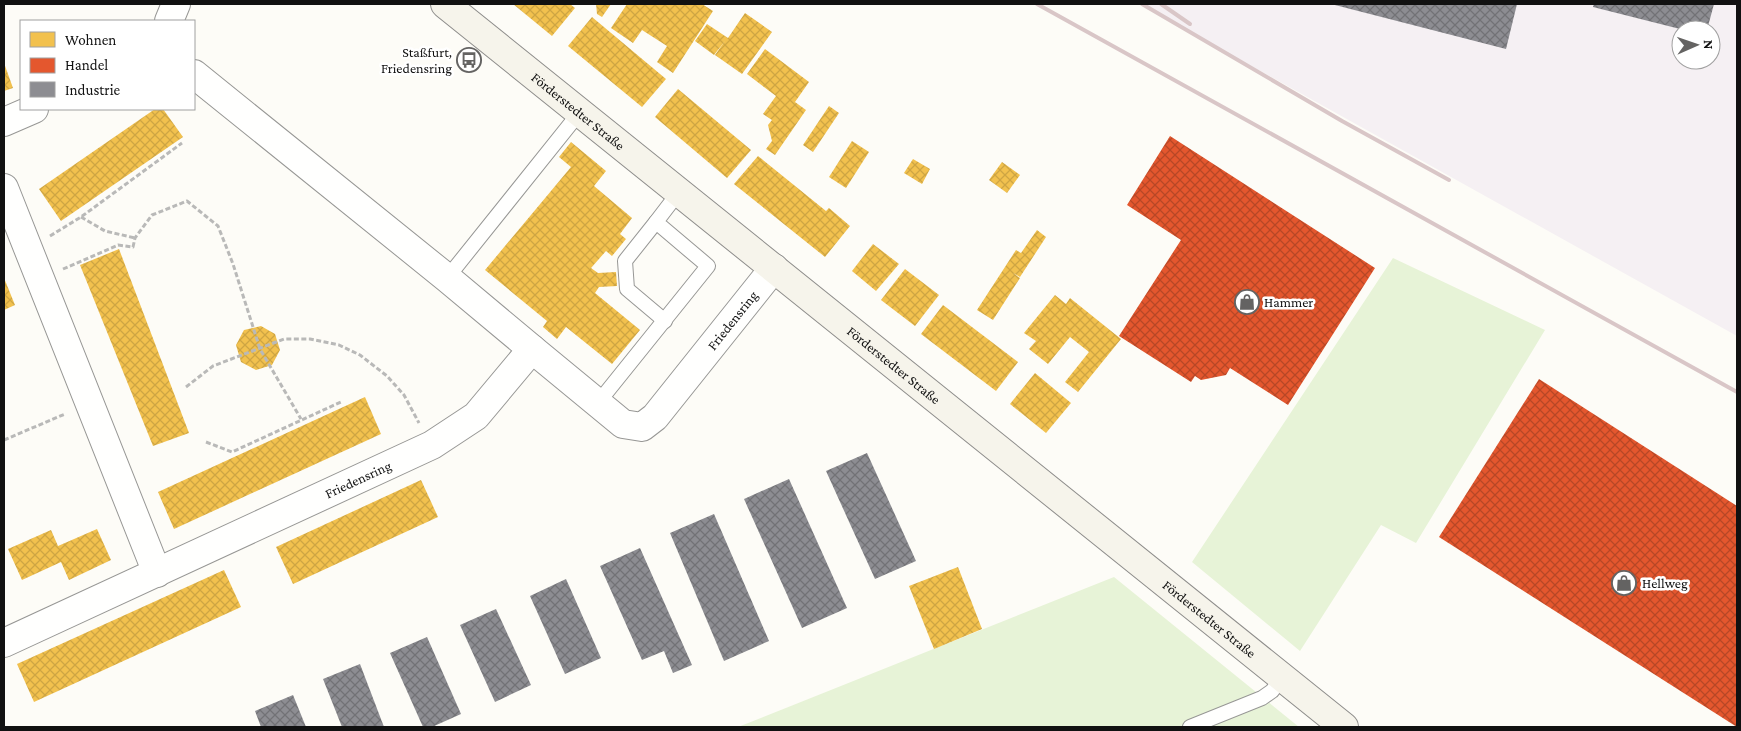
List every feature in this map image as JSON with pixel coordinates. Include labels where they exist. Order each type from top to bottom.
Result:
[{"type":"main road","name":"Förderstedter Straße","points":[[445,4],[1344,727]]},
{"type":"street","points":[[169,20],[176,4]]},
{"type":"street","name":"Friedensring","points":[[195,75],[447,278],[622,424],[642,427],[655,417],[774,268]]},
{"type":"street","points":[[4,122],[32,110]]},
{"type":"street","points":[[4,188],[157,573]]},
{"type":"street","name":"Friedensring","points":[[4,643],[432,445],[476,416],[532,349]]},
{"type":"lane","points":[[447,278],[580,112]]},
{"type":"lane","points":[[664,321],[627,289],[625,261],[679,192]]},
{"type":"lane","points":[[597,404],[708,266],[656,222]]},
{"type":"lane","points":[[1190,727],[1262,698],[1272,691],[1282,678]]},
{"type":"path","points":[[28,250],[81,217],[182,143]]},
{"type":"path","points":[[40,279],[118,245],[133,247],[135,238],[152,215],[187,201],[218,226],[233,264],[260,349],[301,419]]},
{"type":"path","points":[[81,217],[105,231],[135,238]]},
{"type":"path","points":[[186,386],[213,366],[284,339],[310,339],[339,345],[360,355],[387,376],[404,395],[432,445]]},
{"type":"path","points":[[206,442],[232,452],[343,401]]},
{"type":"path","points":[[4,440],[90,404]]},
{"type":"shaded area","points":[[1140,4],[1737,4],[1737,336]]},
{"type":"green space","points":[[1393,258],[1545,330],[1416,543],[1381,525],[1300,651],[1192,562]]},
{"type":"green space","points":[[1114,577],[1299,727],[738,727]]},
{"type":"building: Wohnen","points":[[513,4],[570,4],[575,8],[552,36]]},
{"type":"building: Wohnen","points":[[596,4],[611,4],[602,17],[597,14]]},
{"type":"building: Wohnen","points":[[627,4],[702,4],[713,11],[673,73],[657,62],[667,46],[642,30],[633,43],[611,28]]},
{"type":"building: Wohnen","points":[[745,13],[772,32],[742,74],[715,55],[725,41],[714,55],[695,41],[707,24],[728,38]]},
{"type":"building: Wohnen","points":[[592,17],[666,79],[642,107],[568,46]]},
{"type":"building: Wohnen","points":[[765,49],[809,82],[795,102],[806,110],[775,155],[766,149],[772,141],[768,125],[772,120],[763,114],[776,96],[747,74]]},
{"type":"building: Wohnen","points":[[4,63],[13,88],[4,91]]},
{"type":"building: Wohnen","points":[[678,89],[751,150],[727,178],[655,117]]},
{"type":"building: Wohnen","points":[[829,106],[839,113],[813,152],[803,145]]},
{"type":"building: Wohnen","points":[[154,110],[164,110],[183,137],[61,221],[39,189]]},
{"type":"building: Wohnen","points":[[852,141],[869,152],[846,188],[829,177]]},
{"type":"building: Wohnen","points":[[571,142],[606,171],[594,186],[632,218],[620,234],[626,239],[612,256],[606,251],[591,268],[598,273],[616,272],[617,286],[599,287],[595,293],[640,330],[612,364],[566,327],[557,339],[543,327],[547,321],[485,270],[571,167],[559,157]]},
{"type":"building: Wohnen","points":[[758,156],[826,211],[829,208],[850,226],[825,257],[734,184]]},
{"type":"building: Wohnen","points":[[913,159],[930,169],[922,184],[904,173]]},
{"type":"building: Wohnen","points":[[1002,162],[1020,175],[1007,193],[989,180]]},
{"type":"building: Wohnen","points":[[1037,230],[1046,237],[1020,277],[1013,273],[1020,278],[993,320],[977,310],[1016,250],[1021,253]]},
{"type":"building: Wohnen","points":[[873,244],[899,264],[876,291],[852,271]]},
{"type":"building: Wohnen","points":[[119,249],[189,433],[153,446],[80,265]]},
{"type":"building: Wohnen","points":[[905,269],[939,295],[915,326],[881,300]]},
{"type":"building: Wohnen","points":[[4,278],[15,305],[4,310]]},
{"type":"building: Wohnen","points":[[1055,295],[1066,304],[1070,298],[1121,339],[1078,392],[1065,382],[1089,352],[1070,337],[1048,364],[1029,349],[1036,341],[1024,333]]},
{"type":"building: Wohnen","points":[[943,305],[1018,362],[996,391],[921,334]]},
{"type":"building: Wohnen","points":[[261,326],[275,334],[280,350],[272,365],[256,370],[241,362],[236,345],[244,330]]},
{"type":"building: Wohnen","points":[[1035,373],[1071,403],[1046,433],[1010,404]]},
{"type":"building: Wohnen","points":[[365,397],[381,434],[174,529],[158,492]]},
{"type":"building: Wohnen","points":[[421,480],[438,517],[293,584],[276,547]]},
{"type":"building: Wohnen","points":[[97,529],[111,560],[69,580],[61,562],[22,580],[8,549],[51,530],[58,546]]},
{"type":"building: Wohnen","points":[[958,567],[982,629],[934,649],[909,586]]},
{"type":"building: Wohnen","points":[[224,570],[241,607],[34,702],[17,664]]},
{"type":"building: Handel","name":"Hammer","points":[[1170,136],[1375,268],[1288,405],[1230,368],[1226,375],[1201,380],[1195,376],[1191,382],[1119,336],[1181,240],[1127,205]]},
{"type":"building: Handel","name":"Hellweg","points":[[1539,379],[1737,506],[1737,727],[1439,537]]},
{"type":"building: Industrie","points":[[1331,4],[1517,4],[1506,49]]},
{"type":"building: Industrie","points":[[1594,4],[1714,4],[1710,20],[1671,20],[1671,27],[1593,7]]},
{"type":"building: Industrie","points":[[867,453],[916,561],[875,579],[826,471]]},
{"type":"building: Industrie","points":[[789,479],[847,608],[802,628],[744,499]]},
{"type":"building: Industrie","points":[[714,514],[769,641],[724,661],[670,533]]},
{"type":"building: Industrie","points":[[640,548],[692,665],[673,673],[664,651],[642,660],[600,566]]},
{"type":"building: Industrie","points":[[566,579],[601,658],[565,674],[530,596]]},
{"type":"building: Industrie","points":[[496,609],[531,685],[495,702],[460,625]]},
{"type":"building: Industrie","points":[[427,637],[461,714],[432,727],[423,727],[390,653]]},
{"type":"building: Industrie","points":[[360,664],[384,727],[342,727],[323,679]]},
{"type":"building: Industrie","points":[[293,695],[306,727],[261,727],[255,711]]},
{"type":"railway","points":[[1037,4],[1737,392]]},
{"type":"railway","points":[[1142,4],[1342,121],[1449,180]]},
{"type":"railway","points":[[1161,4],[1190,24]]},
{"type":"place","name":"Staßfurt, Friedensring","points":[[469,60]]},
{"type":"place","name":"Hammer","points":[[1247,302]]},
{"type":"place","name":"Hellweg","points":[[1624,583]]}]
